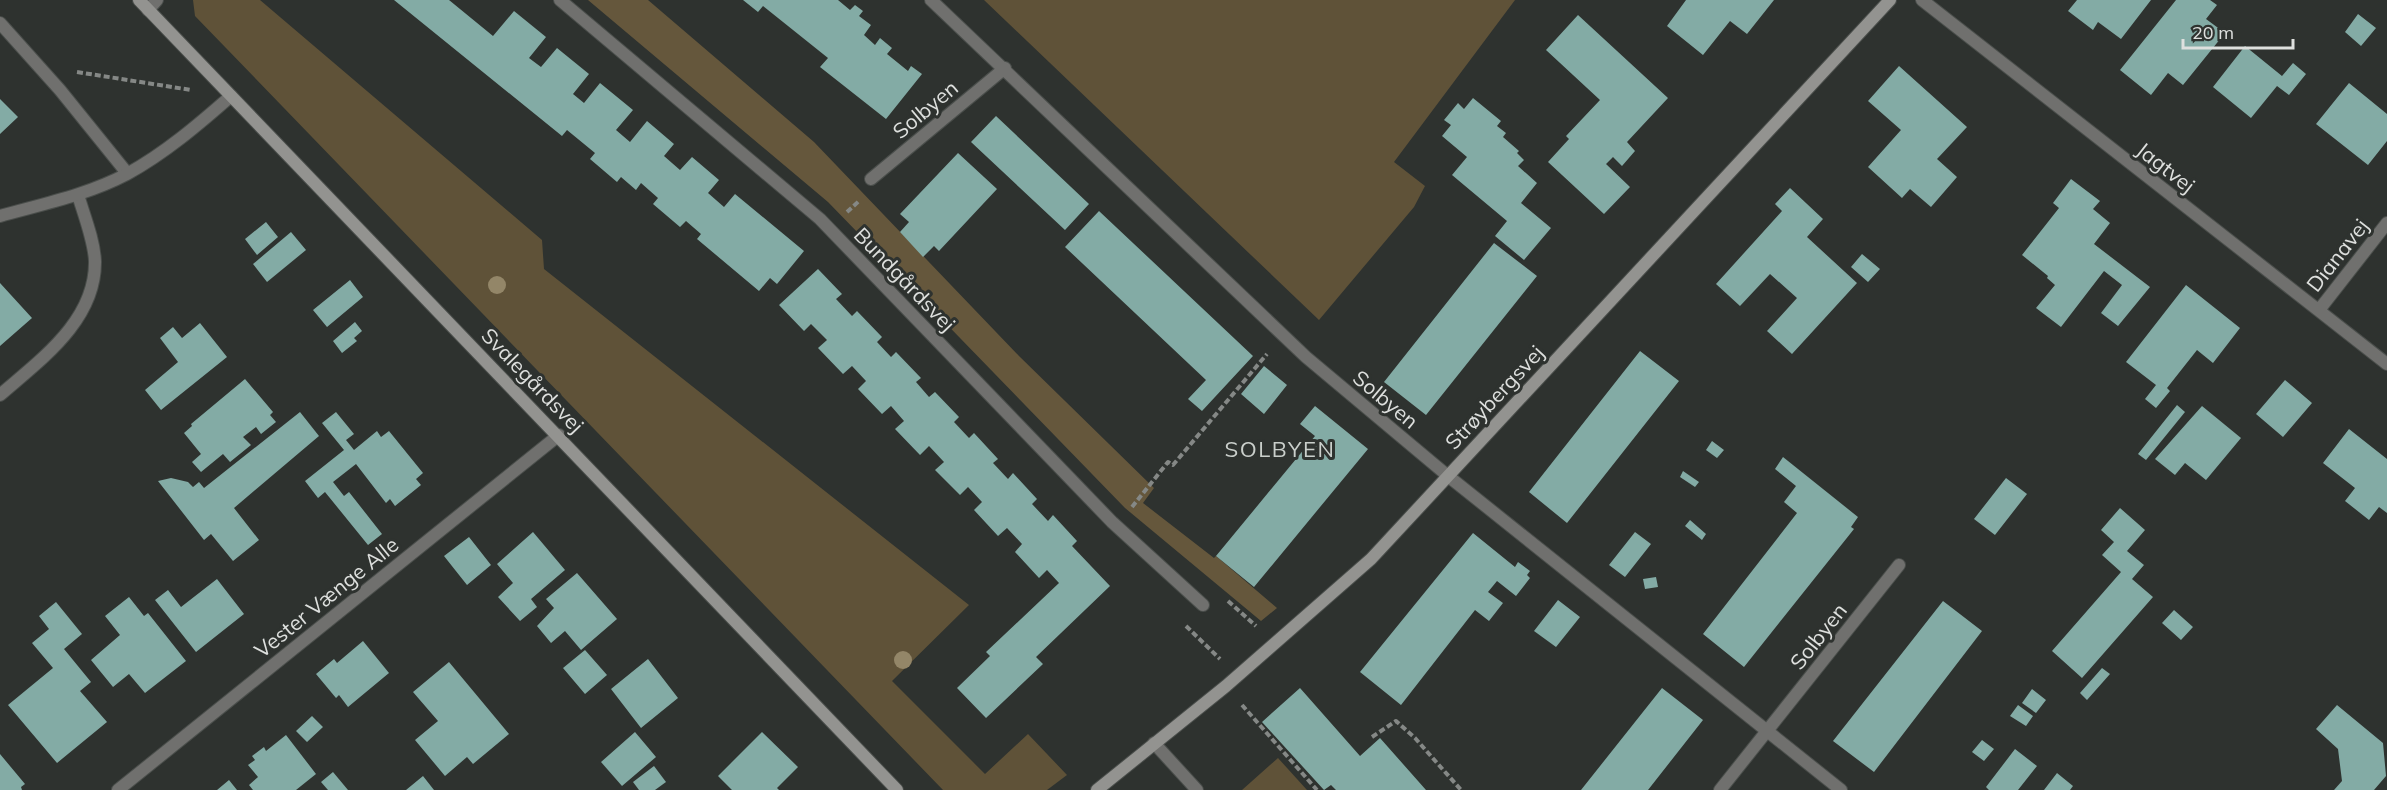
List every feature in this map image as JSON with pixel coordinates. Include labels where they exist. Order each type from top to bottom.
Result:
[{"type":"street","name":"Svalegårdsvej","points":[[139,0],[559,435],[897,790]]},
{"type":"street","points":[[148,10],[157,0]]},
{"type":"street","name":"Bundgårdsvej","points":[[560,0],[820,219],[1117,527],[1203,605]]},
{"type":"street","name":"Solbyen","points":[[931,0],[1283,335],[1448,476],[1841,790]]},
{"type":"street","name":"Strøybergsvej","points":[[1097,790],[1226,686],[1371,559],[1890,0]]},
{"type":"street","name":"Jagtvej","points":[[1922,0],[2387,364]]},
{"type":"street","points":[[0,23],[60,90],[127,173]]},
{"type":"street","name":"Solbyen","points":[[871,179],[1005,68]]},
{"type":"street","points":[[0,216],[78,195],[127,173],[188,133],[231,96]]},
{"type":"street","points":[[0,395],[57,345],[88,303],[95,261],[78,195]]},
{"type":"street","name":"Dianavej","points":[[2319,310],[2387,223]]},
{"type":"street","name":"Vester Vænge Alle","points":[[118,790],[559,435]]},
{"type":"street","name":"Solbyen","points":[[1720,790],[1899,565]]},
{"type":"street","points":[[1154,743],[1197,790]]},
{"type":"path","points":[[65,70],[179,88]]},
{"type":"path","points":[[843,217],[864,196]]},
{"type":"path","points":[[1117,527],[1168,462],[1173,465],[1283,335]]},
{"type":"path","points":[[1226,686],[1317,790]]},
{"type":"path","points":[[1372,736],[1396,721],[1415,738],[1461,790]]},
{"type":"shaded area","points":[[193,0],[260,0],[542,240],[544,269],[969,605],[892,681],[985,774],[1028,734],[1067,775],[1047,790],[943,790],[195,16]]},
{"type":"shaded area","points":[[588,0],[648,0],[814,142],[1019,356],[1154,488],[1143,503],[1214,558],[1216,556],[1277,608],[1261,621],[1125,508],[828,202]]},
{"type":"shaded area","points":[[984,0],[1515,0],[1394,162],[1425,186],[1414,207],[1319,320]]},
{"type":"shaded area","points":[[1278,758],[1307,790],[1242,790]]},
{"type":"building","points":[[394,0],[449,0],[493,36],[514,11],[546,37],[529,58],[541,67],[557,48],[589,74],[573,94],[584,103],[600,83],[633,110],[616,130],[630,142],[647,121],[674,144],[664,156],[680,170],[692,157],[719,180],[708,193],[724,207],[735,194],[804,251],[777,284],[770,278],[759,291],[697,239],[701,234],[686,221],[680,227],[653,204],[658,198],[641,183],[636,190],[621,177],[617,182],[590,159],[595,153],[567,130],[562,136]]},
{"type":"building","points":[[743,0],[838,0],[850,10],[855,5],[863,11],[859,16],[871,25],[864,35],[875,45],[880,38],[892,48],[887,54],[908,71],[911,66],[922,74],[886,119],[820,67],[828,58],[763,6],[758,12]]},
{"type":"building","points":[[1686,0],[1774,0],[1747,34],[1730,21],[1703,55],[1667,26]]},
{"type":"building","points":[[2077,0],[2151,0],[2121,39],[2098,22],[2093,30],[2068,11]]},
{"type":"building","points":[[2176,0],[2210,0],[2217,5],[2206,19],[2225,33],[2183,85],[2168,73],[2151,95],[2120,70]]},
{"type":"building","points":[[2358,14],[2376,28],[2361,46],[2345,32]]},
{"type":"building","points":[[1578,15],[1668,98],[1627,142],[1635,151],[1622,166],[1613,157],[1606,164],[1630,187],[1604,214],[1548,162],[1569,139],[1566,136],[1600,100],[1546,50]]},
{"type":"building","points":[[2245,46],[2282,76],[2293,63],[2306,74],[2289,95],[2277,86],[2251,118],[2213,87]]},
{"type":"building","points":[[1899,66],[1967,127],[1937,159],[1957,177],[1931,207],[1910,189],[1902,198],[1868,167],[1901,130],[1868,101]]},
{"type":"building","points":[[2349,83],[2387,114],[2387,141],[2368,165],[2316,124]]},
{"type":"building","points":[[1473,98],[1501,121],[1497,126],[1506,133],[1503,137],[1519,151],[1517,153],[1524,160],[1518,166],[1537,183],[1521,203],[1551,228],[1524,260],[1495,236],[1507,221],[1452,175],[1467,157],[1442,136],[1451,125],[1444,120],[1458,103],[1464,109]]},
{"type":"building","points":[[0,99],[18,117],[0,134]]},
{"type":"building","points":[[996,116],[1089,204],[1065,230],[971,142]]},
{"type":"building","points":[[958,153],[997,189],[939,251],[934,246],[923,257],[900,232],[909,222],[900,214]]},
{"type":"building","points":[[2071,179],[2100,201],[2093,209],[2110,223],[2094,244],[2150,287],[2118,326],[2101,313],[2122,285],[2104,271],[2061,327],[2036,308],[2055,285],[2047,278],[2048,276],[2022,255],[2059,208],[2053,203]]},
{"type":"building","points":[[1790,188],[1823,219],[1807,237],[1857,283],[1792,354],[1767,331],[1797,298],[1770,274],[1740,306],[1716,284],[1782,211],[1775,204]]},
{"type":"building","points":[[1099,211],[1253,356],[1202,411],[1188,399],[1206,380],[1065,247]]},
{"type":"building","points":[[266,222],[278,237],[257,255],[245,239]]},
{"type":"building","points":[[291,232],[306,250],[267,282],[253,264]]},
{"type":"building","points":[[1494,243],[1537,276],[1426,415],[1384,382]]},
{"type":"building","points":[[1862,254],[1880,269],[1868,282],[1851,267]]},
{"type":"building","points":[[818,269],[842,294],[836,299],[852,316],[857,311],[882,337],[877,342],[891,357],[896,352],[921,378],[916,382],[929,397],[935,392],[959,417],[954,422],[969,438],[974,433],[998,459],[993,463],[1008,479],[1013,473],[1037,499],[1032,504],[1048,521],[1053,515],[1077,541],[1072,546],[1110,586],[1036,657],[1043,664],[986,718],[957,688],[990,656],[986,652],[1059,583],[1047,570],[1039,578],[1015,552],[1022,544],[1007,528],[998,536],[974,510],[982,502],[968,487],[960,495],[935,470],[944,462],[929,446],[920,455],[895,429],[904,421],[891,406],[882,414],[858,389],[866,381],[852,366],[843,374],[818,348],[827,340],[811,324],[804,331],[779,305]]},
{"type":"building","points":[[350,280],[363,297],[327,327],[313,310]]},
{"type":"building","points":[[0,283],[32,318],[0,346]]},
{"type":"building","points":[[2186,285],[2240,328],[2213,363],[2197,350],[2167,388],[2170,391],[2156,408],[2145,399],[2156,385],[2126,362]]},
{"type":"building","points":[[355,322],[362,331],[354,338],[357,341],[342,353],[333,341]]},
{"type":"building","points":[[200,323],[227,357],[161,410],[145,390],[178,362],[160,338],[173,327],[182,338]]},
{"type":"building","points":[[1640,351],[1679,381],[1567,523],[1529,492]]},
{"type":"building","points":[[1264,366],[1287,385],[1264,414],[1241,394]]},
{"type":"building","points":[[245,379],[273,412],[270,415],[276,422],[261,434],[256,427],[243,437],[251,445],[230,462],[223,454],[201,472],[192,462],[201,454],[184,433],[192,426],[191,424]]},
{"type":"building","points":[[2285,380],[2312,403],[2283,437],[2256,414]]},
{"type":"building","points":[[2177,405],[2185,412],[2146,460],[2138,454]]},
{"type":"building","points":[[1315,406],[1368,449],[1254,587],[1216,556],[1315,436],[1300,424]]},
{"type":"building","points":[[2202,406],[2241,438],[2206,480],[2185,463],[2175,475],[2155,459]]},
{"type":"building","points":[[300,412],[319,436],[234,508],[259,540],[233,561],[211,534],[204,540],[158,481],[171,478],[188,482],[193,487],[199,482],[204,488]]},
{"type":"building","points":[[336,412],[354,434],[346,440],[354,450],[377,431],[381,437],[389,431],[423,473],[416,479],[421,485],[395,506],[390,499],[386,503],[356,464],[333,482],[344,496],[349,492],[382,534],[368,545],[325,492],[318,498],[305,481],[344,450],[322,423]]},
{"type":"building","points":[[2349,429],[2387,459],[2387,513],[2379,507],[2369,520],[2345,501],[2355,488],[2323,463]]},
{"type":"building","points":[[1712,441],[1724,450],[1717,458],[1706,450]]},
{"type":"building","points":[[1783,457],[1858,517],[1851,527],[1854,529],[1744,667],[1703,634],[1797,513],[1784,502],[1796,486],[1775,469]]},
{"type":"building","points":[[1683,471],[1699,482],[1695,487],[1680,477]]},
{"type":"building","points":[[2006,478],[2027,494],[1995,535],[1974,519]]},
{"type":"building","points":[[2120,508],[2145,530],[2127,551],[2144,565],[2132,579],[2153,597],[2082,678],[2052,651],[2121,572],[2102,555],[2114,542],[2101,530]]},
{"type":"building","points":[[1690,520],[1706,534],[1702,540],[1685,526]]},
{"type":"building","points":[[533,532],[565,570],[531,599],[537,607],[520,621],[498,597],[513,583],[497,564]]},
{"type":"building","points":[[1635,532],[1651,544],[1625,577],[1609,565]]},
{"type":"building","points":[[1473,533],[1515,567],[1518,562],[1530,571],[1527,575],[1530,578],[1516,596],[1497,581],[1488,592],[1503,603],[1489,621],[1475,610],[1401,705],[1360,672]]},
{"type":"building","points":[[469,537],[491,565],[467,585],[444,556]]},
{"type":"building","points":[[577,573],[617,619],[581,650],[565,631],[551,643],[537,626],[554,608],[546,599]]},
{"type":"building","points":[[1656,577],[1658,587],[1645,589],[1643,579]]},
{"type":"building","points":[[217,579],[244,614],[196,652],[155,600],[168,590],[181,607]]},
{"type":"building","points":[[129,597],[144,616],[148,613],[186,661],[145,693],[129,674],[113,687],[91,660],[120,635],[105,616]]},
{"type":"building","points":[[1558,600],[1580,617],[1556,647],[1534,631]]},
{"type":"building","points":[[1943,601],[1982,631],[1874,772],[1833,741]]},
{"type":"building","points":[[56,602],[82,634],[64,649],[91,682],[80,691],[107,722],[57,763],[8,705],[53,668],[32,643],[49,629],[39,616]]},
{"type":"building","points":[[2174,610],[2193,627],[2181,640],[2162,623]]},
{"type":"building","points":[[363,641],[389,673],[348,707],[339,695],[336,698],[316,674],[334,659],[337,663]]},
{"type":"building","points":[[585,650],[607,675],[585,694],[563,668]]},
{"type":"building","points":[[648,659],[678,698],[641,728],[611,689]]},
{"type":"building","points":[[449,662],[509,734],[473,764],[467,757],[445,776],[415,740],[438,721],[413,692]]},
{"type":"building","points":[[2102,668],[2110,674],[2087,700],[2080,693]]},
{"type":"building","points":[[1300,688],[1360,756],[1380,738],[1426,790],[1336,790],[1331,785],[1324,790],[1262,722]]},
{"type":"building","points":[[1662,688],[1703,720],[1648,790],[1581,790]]},
{"type":"building","points":[[2032,689],[2046,700],[2036,713],[2022,703]]},
{"type":"building","points":[[2018,705],[2033,716],[2026,726],[2010,716]]},
{"type":"building","points":[[2337,705],[2383,743],[2386,776],[2374,790],[2334,790],[2342,781],[2338,749],[2316,729]]},
{"type":"building","points":[[312,716],[323,727],[307,742],[296,731]]},
{"type":"building","points":[[635,732],[656,757],[622,786],[601,762]]},
{"type":"building","points":[[762,732],[798,767],[777,788],[779,790],[732,790],[718,776]]},
{"type":"building","points":[[286,735],[316,774],[296,790],[253,790],[249,785],[258,777],[248,765],[255,760],[252,756],[264,747],[266,751]]},
{"type":"building","points":[[1982,740],[1994,749],[1984,761],[1972,752]]},
{"type":"building","points":[[2015,749],[2037,766],[2018,790],[1989,790],[1986,787]]},
{"type":"building","points":[[0,754],[25,784],[21,787],[22,790],[0,790]]},
{"type":"building","points":[[654,766],[666,782],[655,790],[639,790],[633,782]]},
{"type":"building","points":[[333,772],[348,790],[328,790],[321,782]]},
{"type":"building","points":[[2057,773],[2073,786],[2070,790],[2044,790]]},
{"type":"building","points":[[423,776],[434,790],[406,790]]},
{"type":"building","points":[[229,780],[237,790],[217,790]]},
{"type":"district","name":"SOLBYEN","points":[[1280,449]]}]
